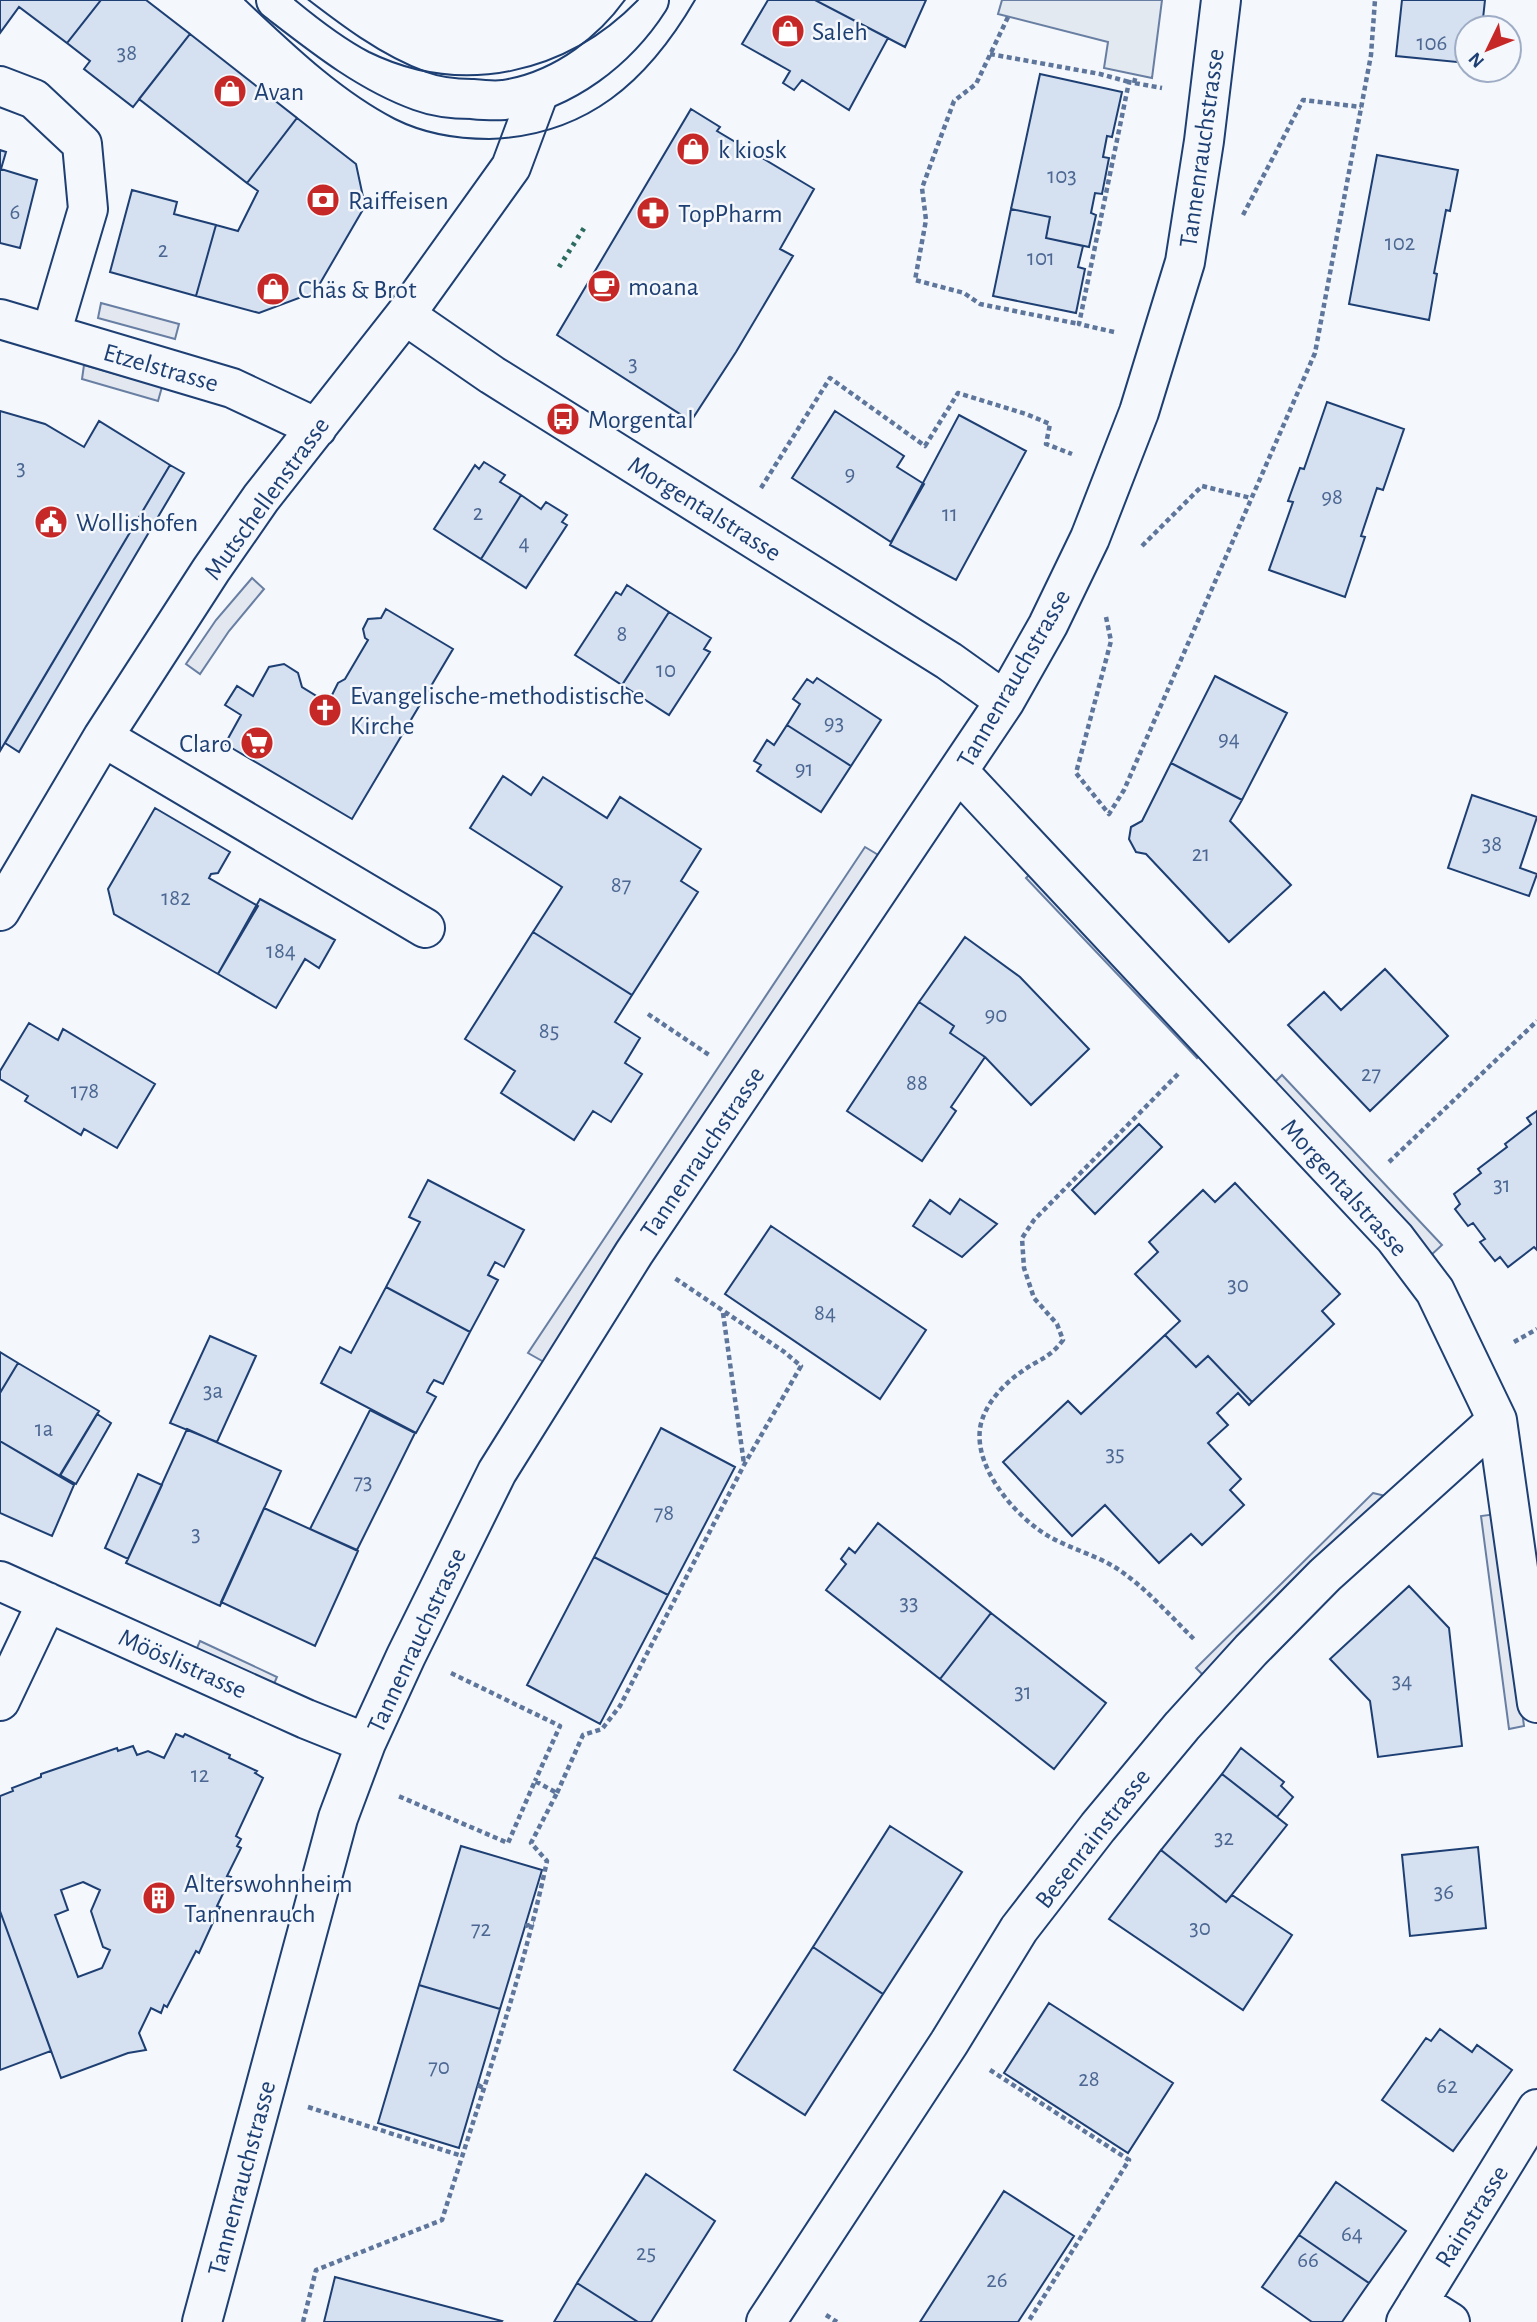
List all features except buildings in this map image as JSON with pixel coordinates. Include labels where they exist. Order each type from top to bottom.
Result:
[{"type":"street","points":[[276,0],[336,45],[380,73],[421,92],[454,99],[502,100],[539,92],[574,75],[611,45],[649,0]]},
{"type":"street","name":"Tannenrauchstrasse","points":[[202,2322],[338,1818],[366,1743],[497,1472],[634,1253],[1005,701],[1048,625],[1090,538],[1139,412],[1185,262],[1204,141],[1220,0]]},
{"type":"street","points":[[0,86],[34,99],[82,144],[88,209],[51,334]]},
{"type":"street","name":"Mutschellenstrasse","points":[[0,911],[103,737],[218,560],[261,498],[405,315],[511,167],[539,92]]},
{"type":"street","name":"Morgentalstrasse","points":[[405,315],[492,375],[949,661],[1005,701]]},
{"type":"street","name":"Etzelstrasse","points":[[0,319],[232,388],[317,428]]},
{"type":"street","points":[[103,737],[425,928]]},
{"type":"street","name":"Morgentalstrasse","points":[[958,771],[1395,1238],[1435,1291],[1497,1420],[1537,1703]]},
{"type":"street","name":"Besenrainstrasse","points":[[766,2322],[905,2110],[1019,1929],[1098,1827],[1182,1726],[1251,1650],[1325,1575],[1497,1420]]},
{"type":"street","name":"Mööslistrasse","points":[[0,1581],[306,1719],[366,1743]]},
{"type":"street","points":[[0,1701],[47,1602]]},
{"type":"street","name":"Rainstrasse","points":[[1412,2312],[1537,2109]]},
{"type":"street","points":[[1412,2312],[1450,2322]]},
{"type":"path","points":[[1103,612],[1111,641],[1076,774],[1109,814],[1124,790],[1315,353],[1371,55],[1375,0]]},
{"type":"path","points":[[1008,17],[976,85],[954,101],[922,188],[926,220],[915,280],[964,293],[980,304],[1114,332]]},
{"type":"path","points":[[989,53],[1163,88]]},
{"type":"path","points":[[1079,324],[1132,83],[1136,75]]},
{"type":"path","points":[[1242,217],[1303,100],[1361,107]]},
{"type":"path","points":[[760,489],[830,378],[925,446],[958,393],[1050,424],[1046,444],[1077,456]]},
{"type":"path","points":[[1134,553],[1202,486],[1251,498]]},
{"type":"path","points":[[648,1014],[709,1055]]},
{"type":"path","points":[[1381,1170],[1537,1021]]},
{"type":"path","points":[[1186,1066],[1034,1220],[1022,1238],[1024,1268],[1034,1298],[1057,1324],[1063,1340],[1054,1353],[1021,1372],[998,1391],[981,1421],[981,1450],[990,1478],[1017,1511],[1049,1536],[1121,1571],[1203,1647]]},
{"type":"path","points":[[303,2322],[316,2270],[442,2220],[485,2089],[534,1924],[547,1861],[531,1843],[583,1735],[602,1728],[620,1706],[744,1465],[801,1366],[783,1351],[662,1270]]},
{"type":"path","points":[[723,1312],[744,1465]]},
{"type":"path","points":[[1507,1346],[1537,1329]]},
{"type":"path","points":[[392,1793],[508,1843],[560,1726],[440,1668]]},
{"type":"path","points":[[535,1781],[557,1793]]},
{"type":"path","points":[[525,1926],[534,1924]]},
{"type":"path","points":[[985,2066],[1129,2160],[1028,2322]]},
{"type":"path","points":[[478,2085],[485,2089]]},
{"type":"path","points":[[298,2104],[462,2156]]},
{"type":"shaded area","points":[[1002,0],[1162,0],[1152,78],[1104,68],[1108,42],[998,14]]},
{"type":"shaded area","points":[[101,303],[179,324],[175,339],[98,318]]},
{"type":"shaded area","points":[[84,365],[162,387],[158,401],[82,379]]},
{"type":"shaded area","points":[[252,578],[264,589],[229,631],[200,674],[186,664],[216,620]]},
{"type":"shaded area","points":[[865,847],[880,856],[544,1362],[528,1353]]},
{"type":"shaded area","points":[[1038,866],[1209,1046],[1197,1058],[1026,878]]},
{"type":"shaded area","points":[[1282,1075],[1442,1245],[1430,1256],[1271,1086]]},
{"type":"shaded area","points":[[1373,1493],[1394,1498],[1209,1681],[1196,1668]]},
{"type":"shaded area","points":[[1496,1514],[1524,1726],[1509,1729],[1481,1516]]},
{"type":"shaded area","points":[[200,1641],[277,1677],[270,1693],[193,1657]]},
{"type":"tram line","points":[[245,0],[316,65],[354,94],[395,119],[429,131],[465,138],[489,139],[524,135],[556,127],[585,115],[611,99],[635,79],[657,55],[695,0]]},
{"type":"tram line","points":[[295,0],[321,21],[369,52],[405,66],[441,74],[477,75],[512,71],[546,61],[579,45],[610,25],[638,0]]},
{"type":"hedge","points":[[559,267],[586,225]]},
{"type":"place","name":"Saleh","points":[[788,31]]},
{"type":"place","name":"Avan","points":[[230,91]]},
{"type":"place","name":"k kiosk","points":[[693,149]]},
{"type":"place","name":"Raiffeisen","points":[[323,200]]},
{"type":"place","name":"TopPharm","points":[[653,213]]},
{"type":"place","name":"moana","points":[[604,286]]},
{"type":"place","name":"Chäs & Brot","points":[[273,289]]},
{"type":"place","name":"Morgental","points":[[563,419]]},
{"type":"place","name":"Wollishofen","points":[[51,522]]},
{"type":"place","name":"Evangelische-methodistische Kirche","points":[[325,710]]},
{"type":"place","name":"Claro","points":[[257,743]]},
{"type":"place","name":"Alterswohnheim Tannenrauch","points":[[159,1898]]}]
